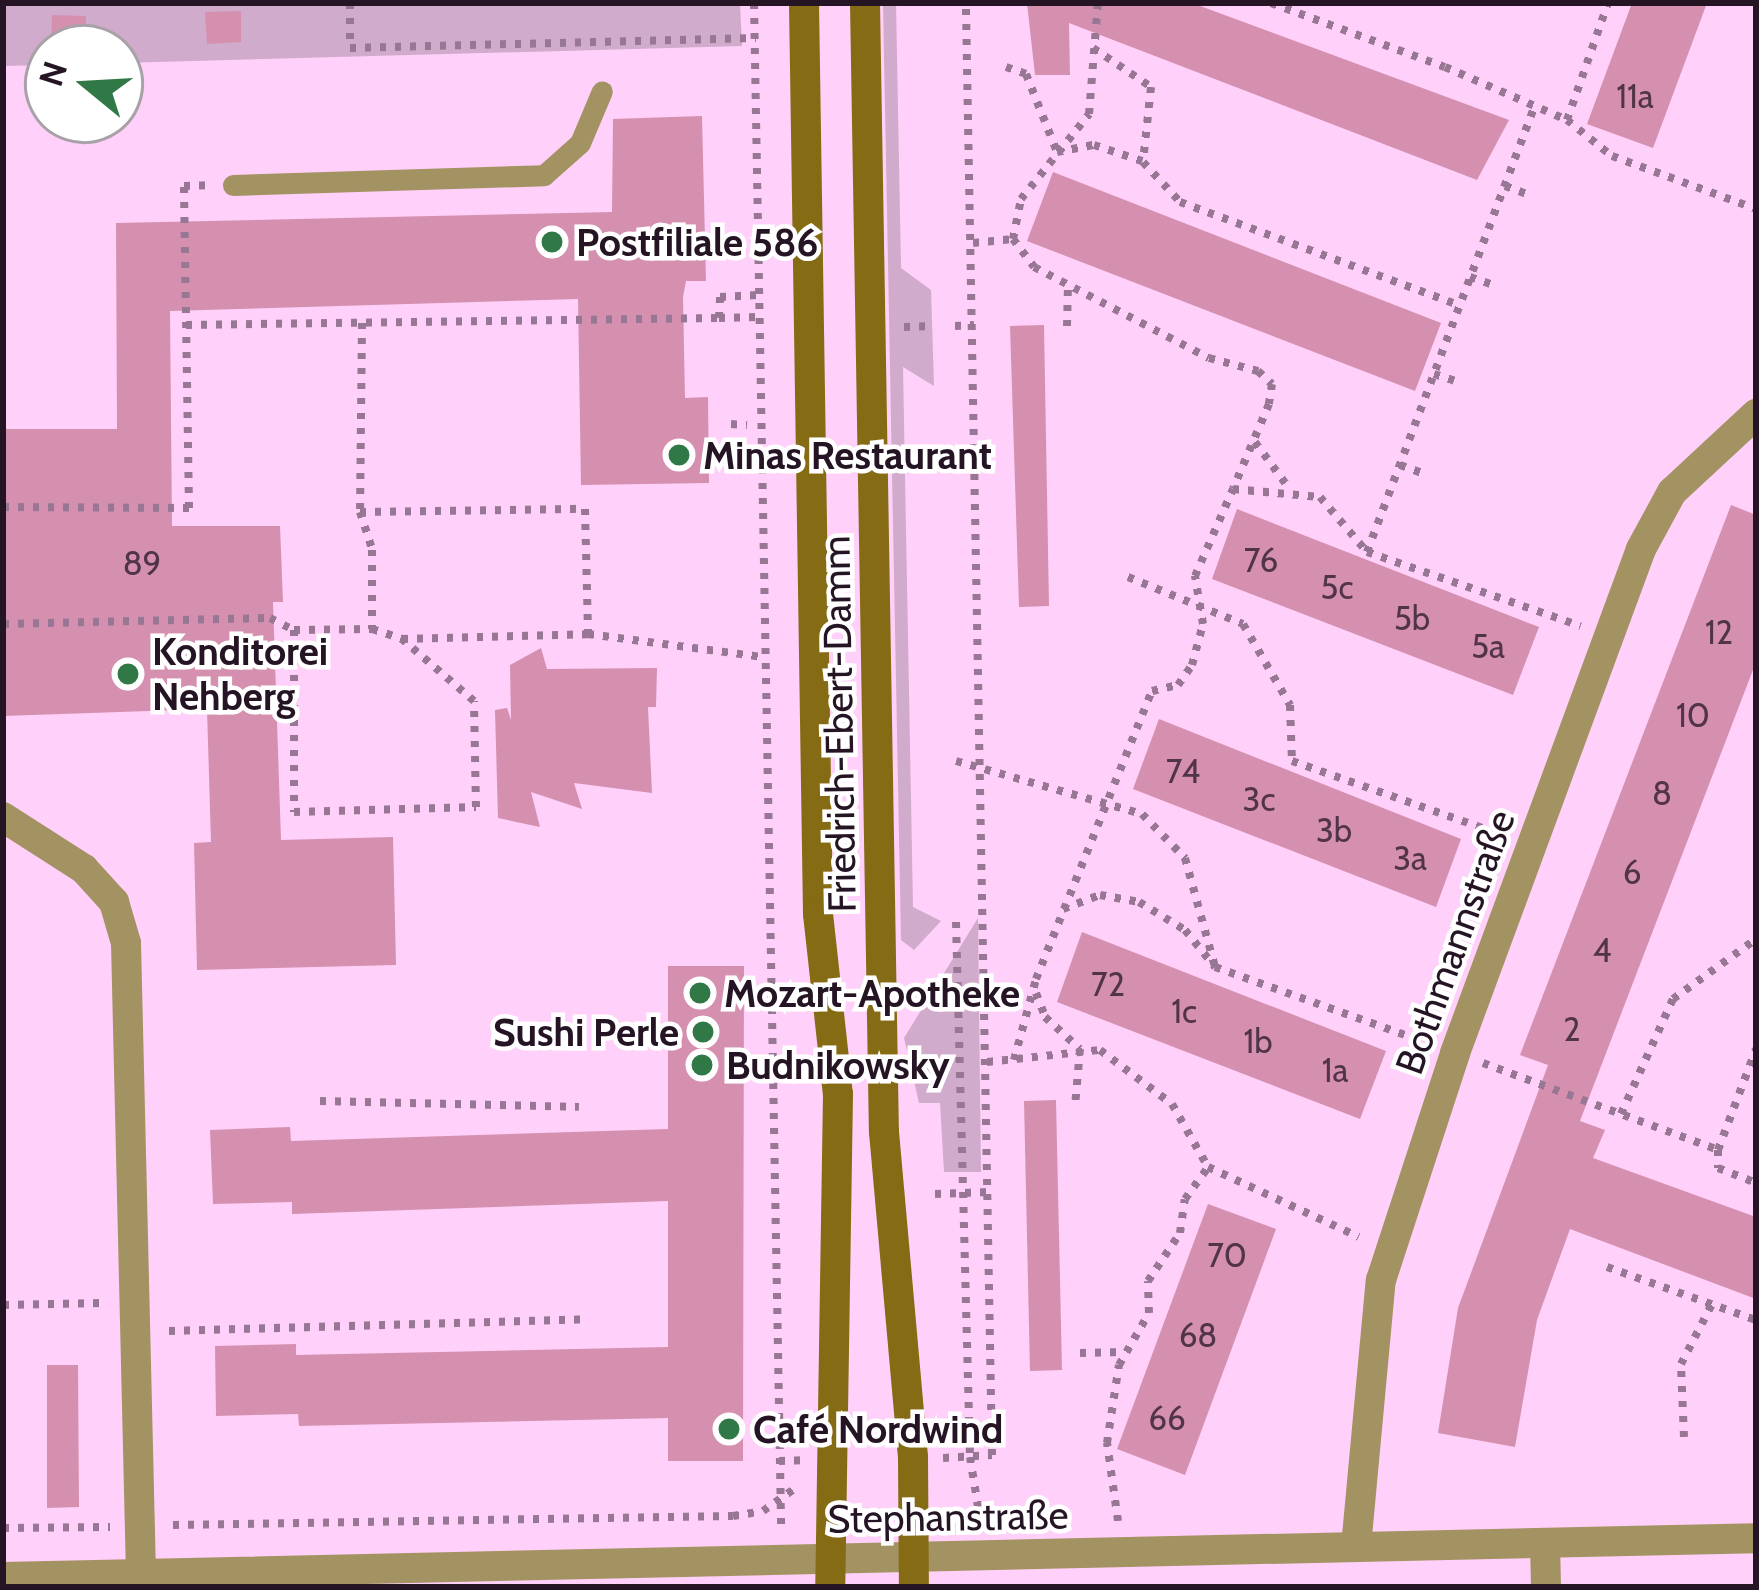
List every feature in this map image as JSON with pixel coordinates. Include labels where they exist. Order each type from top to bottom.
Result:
[{"type":"main road","name":"Friedrich-Ebert-Damm","points":[[804,3],[818,914],[838,1094],[830,1573]]},
{"type":"main road","name":"Friedrich-Ebert-Damm","points":[[866,3],[884,1132],[914,1572]]},
{"type":"street","name":"Bothmannstraße","points":[[1356,1547],[1388,1250],[1454,1053],[1610,636],[1672,492],[1756,414]]},
{"type":"street","points":[[3,818],[84,869],[114,902],[126,943],[141,1574]]},
{"type":"street","name":"Stephanstraße","points":[[3,1577],[914,1572],[1122,1552],[1756,1538]]},
{"type":"street","points":[[1545,1543],[1546,1587]]},
{"type":"lane","points":[[232,184],[544,175],[580,143],[602,91]]},
{"type":"path","points":[[350,3],[350,47],[756,38]]},
{"type":"path","points":[[754,3],[781,1531]]},
{"type":"path","points":[[966,3],[974,244],[992,1455],[970,1457]]},
{"type":"path","points":[[1014,1060],[1036,979],[1112,801],[1152,691],[1178,685],[1192,664],[1202,634],[1195,576],[1255,442],[1272,385],[1258,370],[1209,358],[1034,267],[1013,239],[1021,199],[1089,115],[1098,3]]},
{"type":"path","points":[[1271,3],[1567,120],[1612,157],[1756,209]]},
{"type":"path","points":[[1567,120],[1608,3]]},
{"type":"path","points":[[1093,48],[1151,87],[1143,162]]},
{"type":"path","points":[[1006,67],[1026,74],[1058,152]]},
{"type":"path","points":[[1367,553],[1534,107]]},
{"type":"path","points":[[1058,152],[1094,145],[1143,162],[1180,202],[1459,305]]},
{"type":"path","points":[[3,507],[189,508],[184,186],[232,184]]},
{"type":"path","points":[[1504,186],[1530,195]]},
{"type":"path","points":[[974,244],[1013,239]]},
{"type":"path","points":[[1470,277],[1493,285]]},
{"type":"path","points":[[1067,326],[1068,284]]},
{"type":"path","points":[[719,318],[720,297],[758,295]]},
{"type":"path","points":[[186,325],[759,317]]},
{"type":"path","points":[[362,322],[360,512],[372,550],[372,628]]},
{"type":"path","points":[[891,327],[934,326]]},
{"type":"path","points":[[956,326],[974,326]]},
{"type":"path","points":[[1434,374],[1456,381]]},
{"type":"path","points":[[731,424],[747,425]]},
{"type":"path","points":[[1255,442],[1289,488]]},
{"type":"path","points":[[1400,465],[1422,473]]},
{"type":"path","points":[[1233,489],[1289,488],[1340,512],[1367,553],[1610,636]]},
{"type":"path","points":[[360,512],[585,509],[588,634]]},
{"type":"path","points":[[1128,577],[1196,604],[1258,640],[1290,705],[1292,761],[1532,846]]},
{"type":"path","points":[[3,624],[270,618],[294,630],[372,628],[402,639],[474,701],[476,807],[294,812],[294,630]]},
{"type":"path","points":[[402,639],[588,634],[763,657]]},
{"type":"path","points":[[956,761],[981,763],[1112,801],[1170,834],[1185,858],[1215,967]]},
{"type":"path","points":[[1062,910],[1100,895],[1139,902],[1185,930],[1215,967],[1718,1150]]},
{"type":"path","points":[[956,922],[968,1193],[970,1457],[981,1524]]},
{"type":"path","points":[[1621,1114],[1673,999],[1756,939]]},
{"type":"path","points":[[1036,979],[1045,1017],[1080,1049],[1128,1064],[1172,1105],[1208,1167],[1388,1250]]},
{"type":"path","points":[[987,1062],[1080,1049]]},
{"type":"path","points":[[1075,1106],[1080,1049]]},
{"type":"path","points":[[1756,1049],[1718,1150],[1718,1168],[1756,1183]]},
{"type":"path","points":[[320,1101],[352,1109],[579,1107]]},
{"type":"path","points":[[1122,1552],[1107,1443],[1123,1352],[1148,1313],[1148,1281],[1180,1233],[1185,1199],[1208,1167]]},
{"type":"path","points":[[934,1194],[989,1192]]},
{"type":"path","points":[[1607,1267],[1756,1320]]},
{"type":"path","points":[[1684,1437],[1681,1364],[1712,1304]]},
{"type":"path","points":[[3,1305],[137,1317],[587,1319]]},
{"type":"path","points":[[1080,1353],[1123,1352]]},
{"type":"path","points":[[779,1460],[796,1460]]},
{"type":"path","points":[[3,1528],[733,1516],[781,1501]]},
{"type":"shaded area","points":[[3,3],[740,3],[742,46],[144,62],[144,24],[24,24],[24,66],[3,66]]},
{"type":"shaded area","points":[[883,3],[896,3],[901,268],[931,290],[934,386],[903,367],[913,907],[941,921],[914,950],[901,940]]},
{"type":"shaded area","points":[[978,918],[981,1172],[944,1172],[940,1103],[919,1103],[904,1038]]},
{"type":"building","points":[[1027,3],[1192,3],[1509,120],[1477,180],[1069,23],[1070,75],[1035,75]]},
{"type":"building","points":[[1632,3],[1707,3],[1653,148],[1587,124]]},
{"type":"building","points":[[241,11],[241,42],[207,44],[205,12]]},
{"type":"building","points":[[52,15],[86,16],[86,24],[52,24]]},
{"type":"building","points":[[702,116],[706,281],[686,281],[683,297],[685,398],[708,397],[709,483],[581,485],[578,299],[170,311],[172,526],[280,526],[283,602],[273,602],[281,840],[393,837],[396,965],[197,970],[194,843],[211,842],[207,709],[3,716],[3,429],[117,429],[116,223],[612,212],[613,119]]},
{"type":"building","points":[[1053,172],[1441,323],[1415,391],[1027,241]]},
{"type":"building","points":[[1044,325],[1049,606],[1019,607],[1010,326]]},
{"type":"building","points":[[1731,505],[1756,515],[1756,662],[1580,1121],[1605,1130],[1593,1158],[1756,1217],[1756,1299],[1570,1229],[1537,1320],[1515,1447],[1438,1433],[1458,1308],[1548,1065],[1520,1055]]},
{"type":"building","points":[[1237,509],[1539,627],[1513,695],[1212,579]]},
{"type":"building","points":[[541,648],[547,669],[657,668],[656,707],[648,707],[652,793],[574,783],[582,809],[531,792],[540,827],[498,818],[495,710],[507,708],[511,720],[510,665]]},
{"type":"building","points":[[1159,719],[1461,839],[1436,907],[1133,789]]},
{"type":"building","points":[[1082,932],[1386,1051],[1360,1119],[1057,1002]]},
{"type":"building","points":[[668,966],[744,966],[743,1461],[668,1461],[668,1418],[299,1426],[298,1414],[216,1416],[215,1346],[296,1344],[296,1355],[668,1347],[668,1201],[292,1214],[292,1202],[213,1204],[210,1130],[290,1127],[291,1141],[668,1129]]},
{"type":"building","points":[[1056,1100],[1062,1370],[1030,1371],[1024,1101]]},
{"type":"building","points":[[1208,1204],[1276,1229],[1185,1475],[1117,1449]]},
{"type":"building","points":[[47,1365],[78,1365],[79,1507],[47,1508]]},
{"type":"place","name":"Postfiliale 586","points":[[552,242]]},
{"type":"place","name":"Minas Restaurant","points":[[679,455]]},
{"type":"place","name":"Konditorei Nehberg","points":[[128,674]]},
{"type":"place","name":"Mozart-Apotheke","points":[[700,993]]},
{"type":"place","name":"Sushi Perle","points":[[703,1032]]},
{"type":"place","name":"Budnikowsky","points":[[702,1065]]},
{"type":"place","name":"Café Nordwind","points":[[729,1429]]}]
